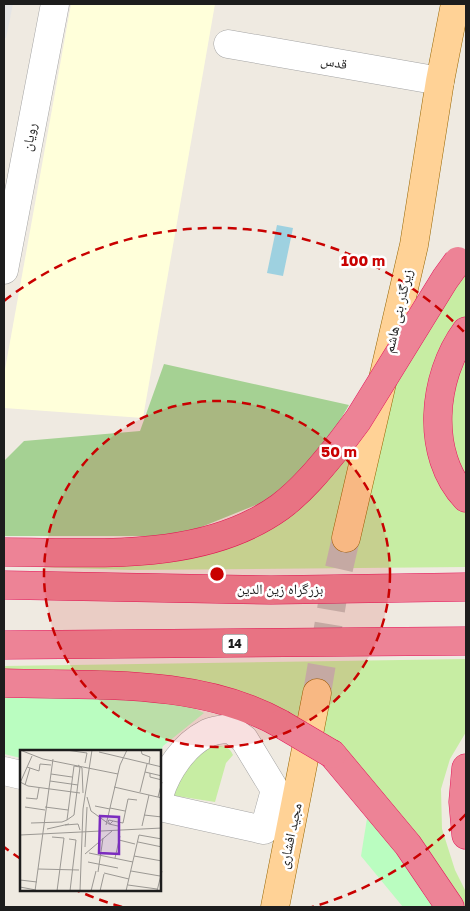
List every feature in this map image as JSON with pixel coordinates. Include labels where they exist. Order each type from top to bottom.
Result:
[{"type":"highway","points":[[4,552],[156,550],[210,540],[279,507],[320,469],[358,420],[445,279],[462,257]]},
{"type":"highway","points":[[466,331],[444,376],[439,406],[441,446],[445,463],[450,475],[466,498]]},
{"type":"highway","name":"بزرگراه زین الدین","points":[[4,585],[271,590],[466,587]]},
{"type":"highway","name":"14","points":[[4,645],[466,640]]},
{"type":"highway","points":[[4,683],[108,686],[202,695],[259,712],[332,754],[408,845],[450,907]]},
{"type":"highway","points":[[466,768],[463,802],[466,835]]},
{"type":"main road","points":[[440,81],[455,4]]},
{"type":"main road","name":"زیرگذر بنی هاشم","points":[[346,538],[414,245],[440,81]]},
{"type":"main road","name":"مجید افشاری","points":[[275,907],[305,765],[317,693]]},
{"type":"street","name":"رویان","points":[[4,270],[55,4]]},
{"type":"street","name":"قدس","points":[[228,44],[440,81]]},
{"type":"street","points":[[161,790],[164,782],[186,749],[206,734],[229,728],[244,739],[274,790],[264,830],[161,807]]},
{"type":"street","points":[[4,771],[20,775]]},
{"type":"shaded area","points":[[4,4],[13,4],[6,38],[4,38]]},
{"type":"shaded area","points":[[71,4],[215,4],[143,418],[4,408],[4,375]]},
{"type":"green space","points":[[466,267],[466,320],[435,373],[466,503],[466,567],[131,570],[4,566],[4,561],[257,531]]},
{"type":"green space","points":[[466,352],[466,488],[456,454],[452,431],[451,407],[453,390]]},
{"type":"green space","points":[[164,364],[349,405],[328,441],[283,494],[179,536],[4,536],[4,461],[24,441],[140,431]]},
{"type":"green space","points":[[466,659],[466,732],[450,759],[441,789],[442,829],[455,870],[466,892],[466,907],[457,907],[295,722],[4,677],[4,666]]},
{"type":"green space","points":[[4,694],[179,701],[204,713],[163,746],[161,751],[20,750],[20,758],[4,754]]},
{"type":"green space","points":[[212,746],[227,748],[233,755],[226,763],[215,802],[170,795],[192,760]]},
{"type":"green space","points":[[369,806],[440,907],[403,907],[361,856]]},
{"type":"water","points":[[277,225],[293,228],[283,276],[267,273]]},
{"type":"tunnel","points":[[317,693],[335,586],[346,538]]}]
